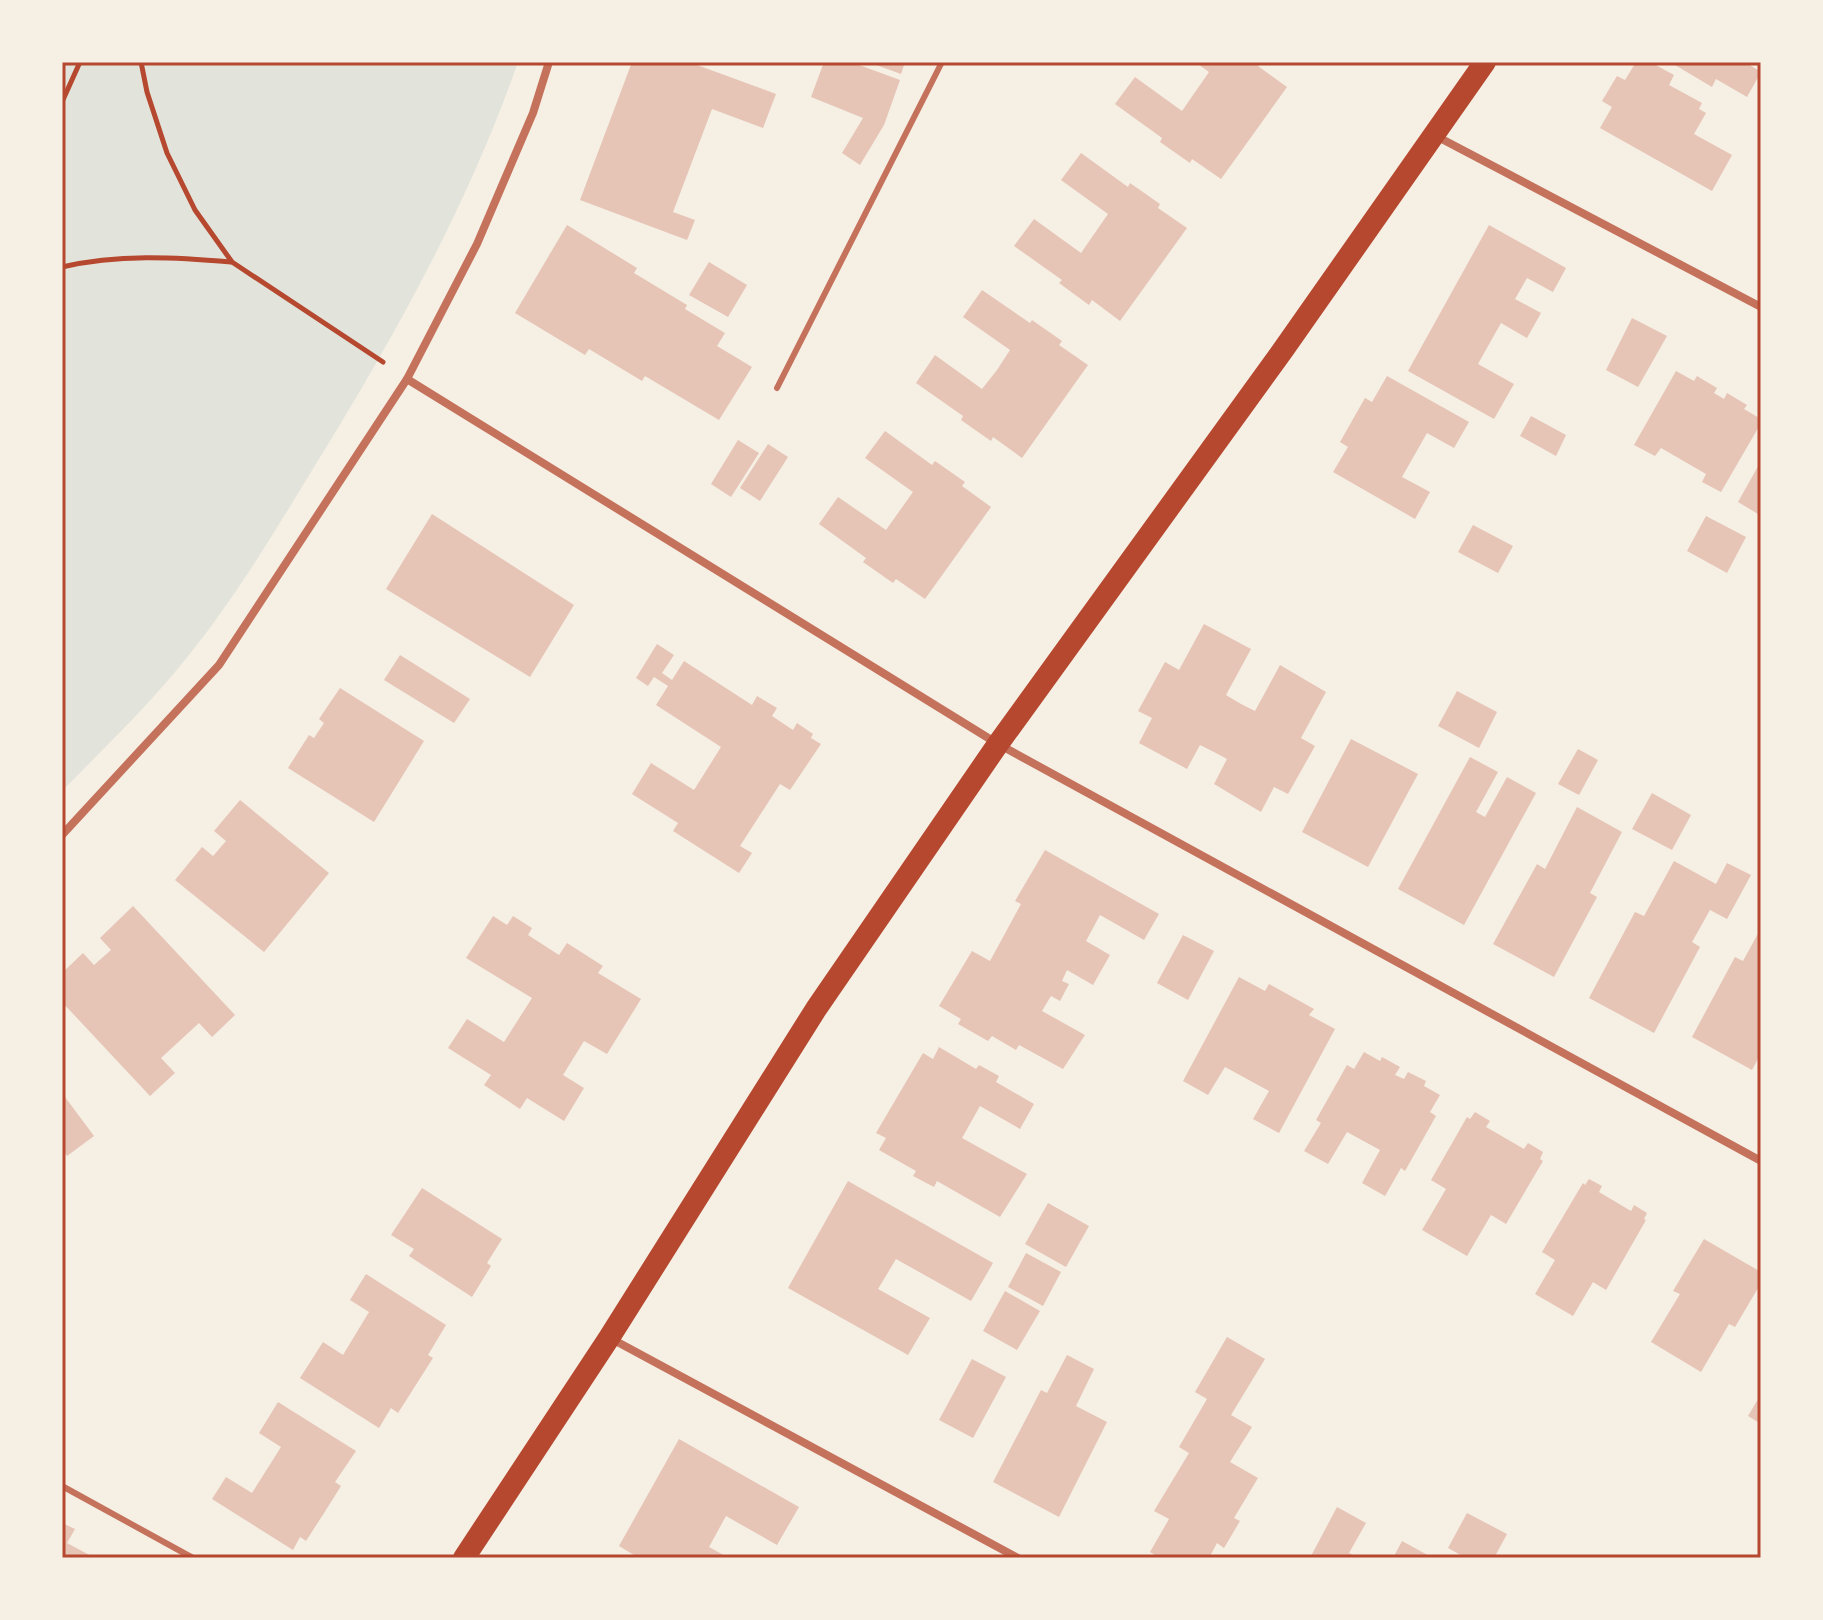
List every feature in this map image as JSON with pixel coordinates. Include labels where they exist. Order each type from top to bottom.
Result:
[{"type":"highway","points":[[464,1558],[609,1338],[816,1009],[998,744],[1283,350],[1485,62]]},
{"type":"street","points":[[62,835],[219,665],[407,379],[477,244],[533,113],[549,62]]},
{"type":"street","points":[[1434,135],[1761,307]]},
{"type":"street","points":[[407,379],[998,744],[1761,1161]]},
{"type":"street","points":[[609,1338],[1018,1558]]},
{"type":"lane","points":[[777,388],[942,62]]},
{"type":"lane","points":[[62,1486],[193,1558]]},
{"type":"path","points":[[62,102],[80,62]]},
{"type":"path","points":[[141,62],[147,92],[167,153],[195,210],[232,262],[407,379]]},
{"type":"path","points":[[62,267],[158,256],[232,262]]},
{"type":"shaded area","points":[[62,62],[518,62],[476,169],[426,273],[279,524],[194,649],[148,703],[62,791]]},
{"type":"building","points":[[632,62],[689,62],[776,94],[763,128],[712,109],[673,212],[695,220],[687,240],[580,200]]},
{"type":"building","points":[[824,62],[851,62],[900,80],[884,125],[860,165],[842,153],[863,118],[811,97]]},
{"type":"building","points":[[868,62],[905,62],[901,74]]},
{"type":"building","points":[[1195,62],[1262,62],[1258,66],[1287,87],[1221,179],[1160,142],[1162,138],[1115,104],[1135,77],[1182,111],[1209,72]]},
{"type":"building","points":[[1636,62],[1650,62],[1674,75],[1669,85],[1702,103],[1699,109],[1706,113],[1694,134],[1732,155],[1712,191],[1600,128],[1612,107],[1602,101],[1617,76],[1625,80]]},
{"type":"building","points":[[1670,62],[1745,62],[1761,72],[1747,97],[1716,79],[1712,87]]},
{"type":"building","points":[[1081,153],[1128,187],[1130,183],[1160,204],[1158,208],[1187,228],[1120,321],[1092,300],[1089,305],[1059,283],[1062,280],[1014,246],[1034,219],[1081,253],[1108,214],[1061,180]]},
{"type":"building","points":[[567,225],[637,268],[634,273],[687,305],[685,309],[725,333],[717,346],[752,367],[719,420],[645,376],[642,381],[589,349],[585,355],[515,313]]},
{"type":"building","points":[[1489,225],[1566,268],[1553,292],[1527,278],[1515,299],[1541,313],[1527,338],[1501,323],[1478,364],[1514,384],[1494,419],[1408,371]]},
{"type":"building","points":[[709,262],[747,285],[728,317],[689,295]]},
{"type":"building","points":[[982,290],[1062,341],[1059,345],[1088,365],[1022,458],[993,437],[991,441],[961,420],[963,416],[916,383],[935,355],[982,389],[997,370],[1010,350],[963,317]]},
{"type":"building","points":[[1632,318],[1667,336],[1638,387],[1606,370]]},
{"type":"building","points":[[1676,371],[1694,381],[1697,376],[1717,388],[1714,393],[1724,399],[1727,393],[1747,405],[1744,409],[1761,419],[1721,492],[1702,482],[1706,474],[1661,448],[1655,456],[1634,445]]},
{"type":"building","points":[[1387,376],[1469,422],[1454,448],[1427,433],[1402,477],[1430,492],[1415,519],[1333,472],[1348,447],[1340,442],[1365,398],[1372,402]]},
{"type":"building","points":[[1531,416],[1566,435],[1556,456],[1520,436]]},
{"type":"building","points":[[885,431],[932,465],[935,461],[965,482],[962,486],[991,507],[925,599],[896,579],[893,583],[863,562],[866,558],[819,524],[838,497],[886,530],[913,492],[865,458]]},
{"type":"building","points":[[738,440],[759,453],[731,497],[711,484]]},
{"type":"building","points":[[768,444],[788,457],[760,501],[740,488]]},
{"type":"building","points":[[1761,461],[1761,509],[1758,514],[1738,502]]},
{"type":"building","points":[[432,514],[574,605],[530,677],[386,589]]},
{"type":"building","points":[[1706,516],[1746,537],[1727,573],[1687,551]]},
{"type":"building","points":[[1473,525],[1513,546],[1498,573],[1458,552]]},
{"type":"building","points":[[1204,624],[1251,649],[1226,695],[1241,704],[1255,711],[1280,665],[1326,692],[1301,738],[1315,746],[1288,794],[1274,787],[1261,812],[1214,784],[1227,759],[1200,745],[1187,769],[1139,743],[1152,718],[1138,711],[1165,662],[1179,670]]},
{"type":"building","points":[[657,644],[674,655],[662,673],[672,680],[684,661],[752,705],[757,696],[777,708],[772,716],[793,730],[797,723],[821,744],[790,790],[780,784],[740,846],[752,853],[739,873],[673,831],[678,823],[632,794],[651,763],[694,790],[721,747],[656,705],[668,686],[654,677],[648,686],[636,678]]},
{"type":"building","points":[[400,655],[470,699],[454,723],[384,680]]},
{"type":"building","points":[[340,688],[424,741],[374,822],[288,768],[309,735],[314,738],[324,723],[319,719]]},
{"type":"building","points":[[1457,691],[1497,712],[1479,748],[1438,726]]},
{"type":"building","points":[[1351,739],[1418,774],[1368,867],[1302,832]]},
{"type":"building","points":[[1578,749],[1598,760],[1579,795],[1558,784]]},
{"type":"building","points":[[1470,757],[1498,772],[1476,812],[1485,817],[1507,777],[1536,793],[1464,925],[1398,889]]},
{"type":"building","points":[[1652,793],[1691,815],[1672,850],[1632,829]]},
{"type":"building","points":[[240,800],[329,873],[264,952],[175,880],[202,847],[213,856],[226,841],[214,831]]},
{"type":"building","points":[[1577,807],[1622,832],[1590,893],[1597,897],[1554,977],[1493,944],[1537,864],[1545,869]]},
{"type":"building","points":[[1045,850],[1159,914],[1144,940],[1100,915],[1086,941],[1110,955],[1093,985],[1067,970],[1062,981],[1069,984],[1060,1001],[1051,996],[1042,1011],[1085,1035],[1063,1069],[1019,1045],[1016,1050],[992,1036],[988,1041],[958,1024],[961,1019],[939,1006],[972,951],[990,961],[1021,904],[1015,901]]},
{"type":"building","points":[[1674,861],[1716,884],[1727,863],[1751,875],[1727,919],[1710,910],[1692,942],[1700,947],[1654,1033],[1589,998],[1635,912],[1644,916]]},
{"type":"building","points":[[133,906],[235,1015],[212,1037],[199,1023],[161,1058],[175,1073],[150,1096],[62,1002],[62,973],[83,953],[94,965],[111,950],[100,938]]},
{"type":"building","points":[[493,916],[507,925],[513,916],[532,928],[528,935],[559,955],[567,943],[603,966],[598,973],[641,999],[607,1054],[584,1041],[563,1075],[584,1088],[564,1121],[527,1098],[520,1109],[484,1085],[491,1075],[448,1048],[467,1019],[504,1042],[532,998],[466,958]]},
{"type":"building","points":[[1761,928],[1761,1053],[1752,1070],[1692,1037],[1735,957],[1743,961]]},
{"type":"building","points":[[1183,935],[1214,951],[1188,1000],[1157,983]]},
{"type":"building","points":[[1239,977],[1265,991],[1269,984],[1314,1009],[1309,1015],[1335,1029],[1279,1133],[1253,1119],[1269,1091],[1225,1067],[1208,1095],[1183,1081]]},
{"type":"building","points":[[939,1047],[976,1069],[979,1065],[999,1076],[996,1082],[1034,1104],[1020,1129],[980,1106],[962,1138],[1027,1174],[1000,1217],[937,1181],[934,1187],[913,1176],[916,1171],[879,1150],[886,1138],[876,1133],[923,1053],[933,1059]]},
{"type":"building","points":[[1364,1052],[1400,1067],[1395,1075],[1404,1079],[1408,1072],[1426,1081],[1424,1086],[1440,1095],[1430,1112],[1436,1116],[1405,1171],[1401,1168],[1385,1196],[1362,1183],[1380,1150],[1347,1132],[1328,1164],[1304,1151],[1321,1123],[1316,1120],[1347,1065],[1354,1069]]},
{"type":"building","points":[[62,1093],[94,1136],[67,1156],[62,1149]]},
{"type":"building","points":[[1475,1112],[1490,1121],[1486,1127],[1524,1149],[1528,1143],[1543,1152],[1540,1159],[1543,1161],[1506,1224],[1491,1215],[1467,1256],[1422,1230],[1446,1189],[1431,1180],[1467,1117],[1470,1119]]},
{"type":"building","points":[[1589,1179],[1602,1186],[1599,1192],[1631,1211],[1634,1205],[1647,1213],[1646,1220],[1606,1290],[1593,1282],[1573,1316],[1535,1294],[1555,1260],[1542,1252],[1583,1183],[1585,1185]]},
{"type":"building","points":[[848,1181],[993,1263],[971,1301],[896,1259],[878,1289],[930,1318],[908,1355],[788,1288]]},
{"type":"building","points":[[422,1188],[502,1239],[487,1263],[491,1266],[472,1297],[409,1256],[414,1249],[391,1235]]},
{"type":"building","points":[[1048,1203],[1089,1226],[1066,1267],[1025,1244]]},
{"type":"building","points":[[1704,1239],[1761,1272],[1761,1283],[1735,1327],[1729,1324],[1701,1372],[1651,1342],[1680,1294],[1673,1291]]},
{"type":"building","points":[[1026,1253],[1061,1272],[1043,1306],[1008,1287]]},
{"type":"building","points":[[366,1274],[446,1325],[428,1355],[433,1358],[398,1413],[391,1408],[379,1428],[300,1378],[323,1342],[343,1355],[369,1312],[350,1300]]},
{"type":"building","points":[[1005,1291],[1040,1311],[1017,1350],[983,1331]]},
{"type":"building","points":[[1227,1337],[1265,1359],[1231,1415],[1252,1427],[1230,1462],[1258,1478],[1234,1518],[1240,1521],[1224,1548],[1217,1543],[1209,1558],[1160,1558],[1150,1552],[1169,1519],[1154,1511],[1189,1453],[1179,1447],[1207,1399],[1195,1392]]},
{"type":"building","points":[[1067,1355],[1094,1369],[1076,1406],[1107,1422],[1059,1517],[993,1482],[1041,1390],[1047,1393]]},
{"type":"building","points":[[972,1359],[1006,1377],[973,1438],[939,1420]]},
{"type":"building","points":[[1761,1394],[1761,1424],[1748,1416]]},
{"type":"building","points":[[278,1402],[356,1451],[335,1482],[341,1486],[326,1510],[306,1541],[300,1537],[293,1550],[212,1499],[226,1477],[252,1493],[281,1447],[259,1433]]},
{"type":"building","points":[[679,1439],[799,1507],[777,1545],[726,1516],[709,1547],[729,1558],[639,1558],[619,1546]]},
{"type":"building","points":[[1337,1507],[1366,1523],[1349,1553],[1360,1558],[1310,1558]]},
{"type":"building","points":[[1467,1513],[1507,1534],[1494,1558],[1466,1558],[1448,1548]]},
{"type":"building","points":[[62,1523],[75,1529],[67,1543],[95,1558],[62,1558]]},
{"type":"building","points":[[1402,1541],[1433,1558],[1393,1558]]}]
